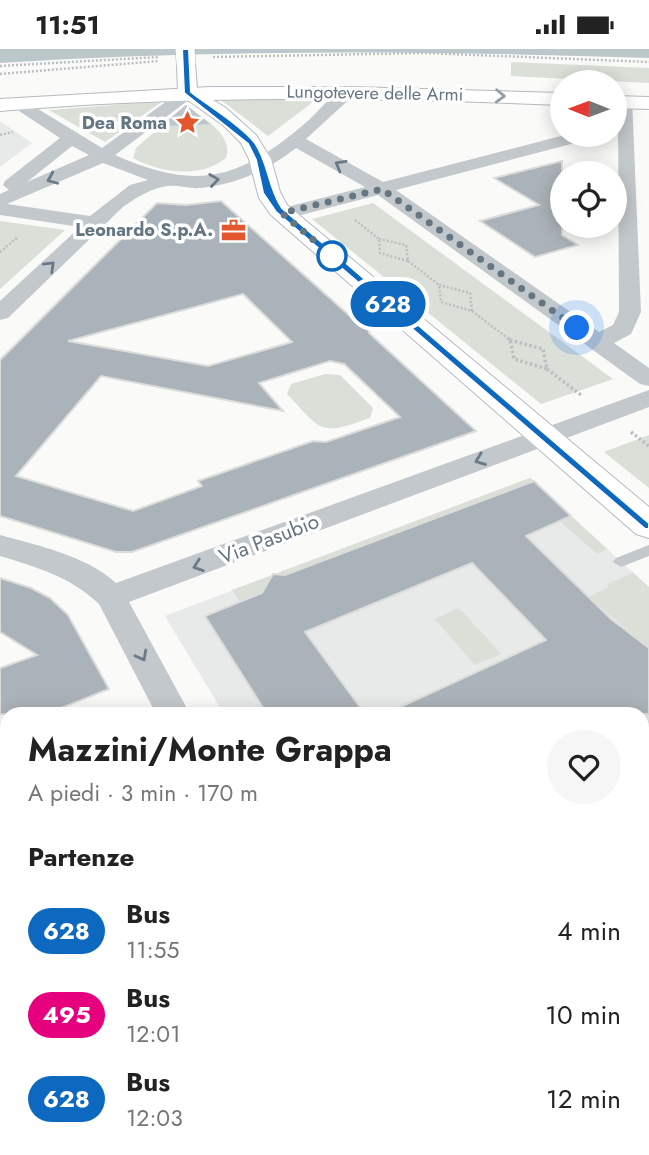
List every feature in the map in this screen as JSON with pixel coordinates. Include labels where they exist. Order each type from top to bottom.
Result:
[{"type":"main road","points":[[191,56],[199,75],[214,81],[285,91]]},
{"type":"main road","points":[[191,56],[188,93],[246,137],[261,165],[267,193],[282,213],[649,526]]},
{"type":"main road","points":[[9,104],[84,99],[164,83],[175,77],[191,56]]},
{"type":"main road","name":"Lungotevere delle Armi","points":[[84,99],[285,91],[550,99]]},
{"type":"main road","points":[[627,102],[649,103]]},
{"type":"street","points":[[0,313],[133,190],[163,182],[222,179],[261,165],[350,92]]},
{"type":"street","points":[[0,200],[103,156],[188,93]]},
{"type":"street","points":[[9,104],[103,156],[163,182]]},
{"type":"street","points":[[0,200],[11,186],[71,138]]},
{"type":"street","points":[[293,139],[382,189],[649,379]]},
{"type":"street","points":[[282,213],[550,144]]},
{"type":"street","points":[[598,342],[624,329],[630,311],[622,147]]},
{"type":"street","points":[[0,209],[95,223]]},
{"type":"street","name":"Via Pasubio","points":[[111,597],[649,398]]},
{"type":"street","points":[[0,545],[84,574],[111,597],[169,707]]},
{"type":"lane","points":[[621,562],[649,549]]},
{"type":"path","points":[[191,56],[425,53],[649,62]]},
{"type":"path","points":[[213,56],[226,55]]},
{"type":"path","points":[[0,66],[159,57]]},
{"type":"path","points":[[0,74],[165,60]]},
{"type":"path","points":[[0,135],[13,132]]},
{"type":"path","points":[[350,216],[379,239],[406,245],[408,261]]},
{"type":"path","points":[[379,239],[380,253],[408,261],[439,285],[470,293],[472,311]]},
{"type":"path","points":[[439,285],[441,302],[472,311],[510,340],[543,349],[547,369]]},
{"type":"path","points":[[510,340],[514,359],[547,369],[582,395]]},
{"type":"path","points":[[631,432],[649,446]]},
{"type":"shaded area","points":[[0,49],[649,49],[649,58],[243,53],[0,63]]},
{"type":"shaded area","points":[[511,62],[649,68],[649,83],[627,82],[627,70],[550,70],[550,78],[511,76]]},
{"type":"shaded area","points":[[317,99],[268,136],[221,100]]},
{"type":"shaded area","points":[[163,101],[105,142],[49,110],[153,102]]},
{"type":"shaded area","points":[[186,105],[221,134],[227,149],[226,158],[204,169],[180,172],[155,167],[133,158],[136,148]]},
{"type":"shaded area","points":[[186,105],[210,124],[161,126]]},
{"type":"shaded area","points":[[0,121],[32,143],[0,167]]},
{"type":"shaded area","points":[[373,203],[613,379],[541,404],[312,219]]},
{"type":"shaded area","points":[[0,221],[65,230],[0,289]]},
{"type":"shaded area","points":[[325,374],[340,375],[373,408],[370,418],[341,427],[323,427],[287,394],[291,384]]},
{"type":"shaded area","points":[[649,435],[649,488],[604,452]]},
{"type":"shaded area","points":[[530,478],[649,587],[649,707],[220,707],[165,616]]},
{"type":"shaded area","points":[[530,478],[534,481],[283,576],[274,575],[270,580],[269,590],[240,602],[232,590]]},
{"type":"shaded area","points":[[571,516],[607,549],[597,554],[560,521]]},
{"type":"shaded area","points":[[633,573],[649,587],[649,648],[589,597],[609,587],[607,584]]},
{"type":"shaded area","points":[[459,608],[501,654],[475,665],[435,619]]},
{"type":"building","points":[[550,164],[550,238],[567,238],[578,245],[535,257],[480,221],[539,205],[494,178]]},
{"type":"building","points":[[221,201],[360,325],[368,325],[369,333],[476,431],[132,552],[116,552],[0,516],[0,360],[157,203],[186,205]],"holes":[[[243,294],[292,342],[208,366],[68,341]],[[330,361],[344,364],[400,417],[326,442],[313,441],[198,481],[202,486],[133,511],[16,476],[101,376],[283,411],[259,383]]]},
{"type":"building","points":[[534,481],[571,516],[526,536],[611,619],[649,648],[649,707],[400,707],[546,640],[472,563],[305,632],[360,707],[263,707],[205,616],[262,593],[273,574],[285,575]]},
{"type":"building","points":[[0,578],[31,588],[50,598],[68,615],[109,689],[64,707],[0,707],[0,668],[37,655],[0,632]]},
{"type":"bus line","name":"628","points":[[185,49],[188,93],[217,113],[256,149],[267,193],[279,210],[649,526]]},
{"type":"place","name":"Dea Roma","points":[[187,123]]},
{"type":"place","name":"Leonardo S.p.A.","points":[[233,230]]},
{"type":"route","points":[[332,256],[282,213],[382,189],[577,328]]}]
